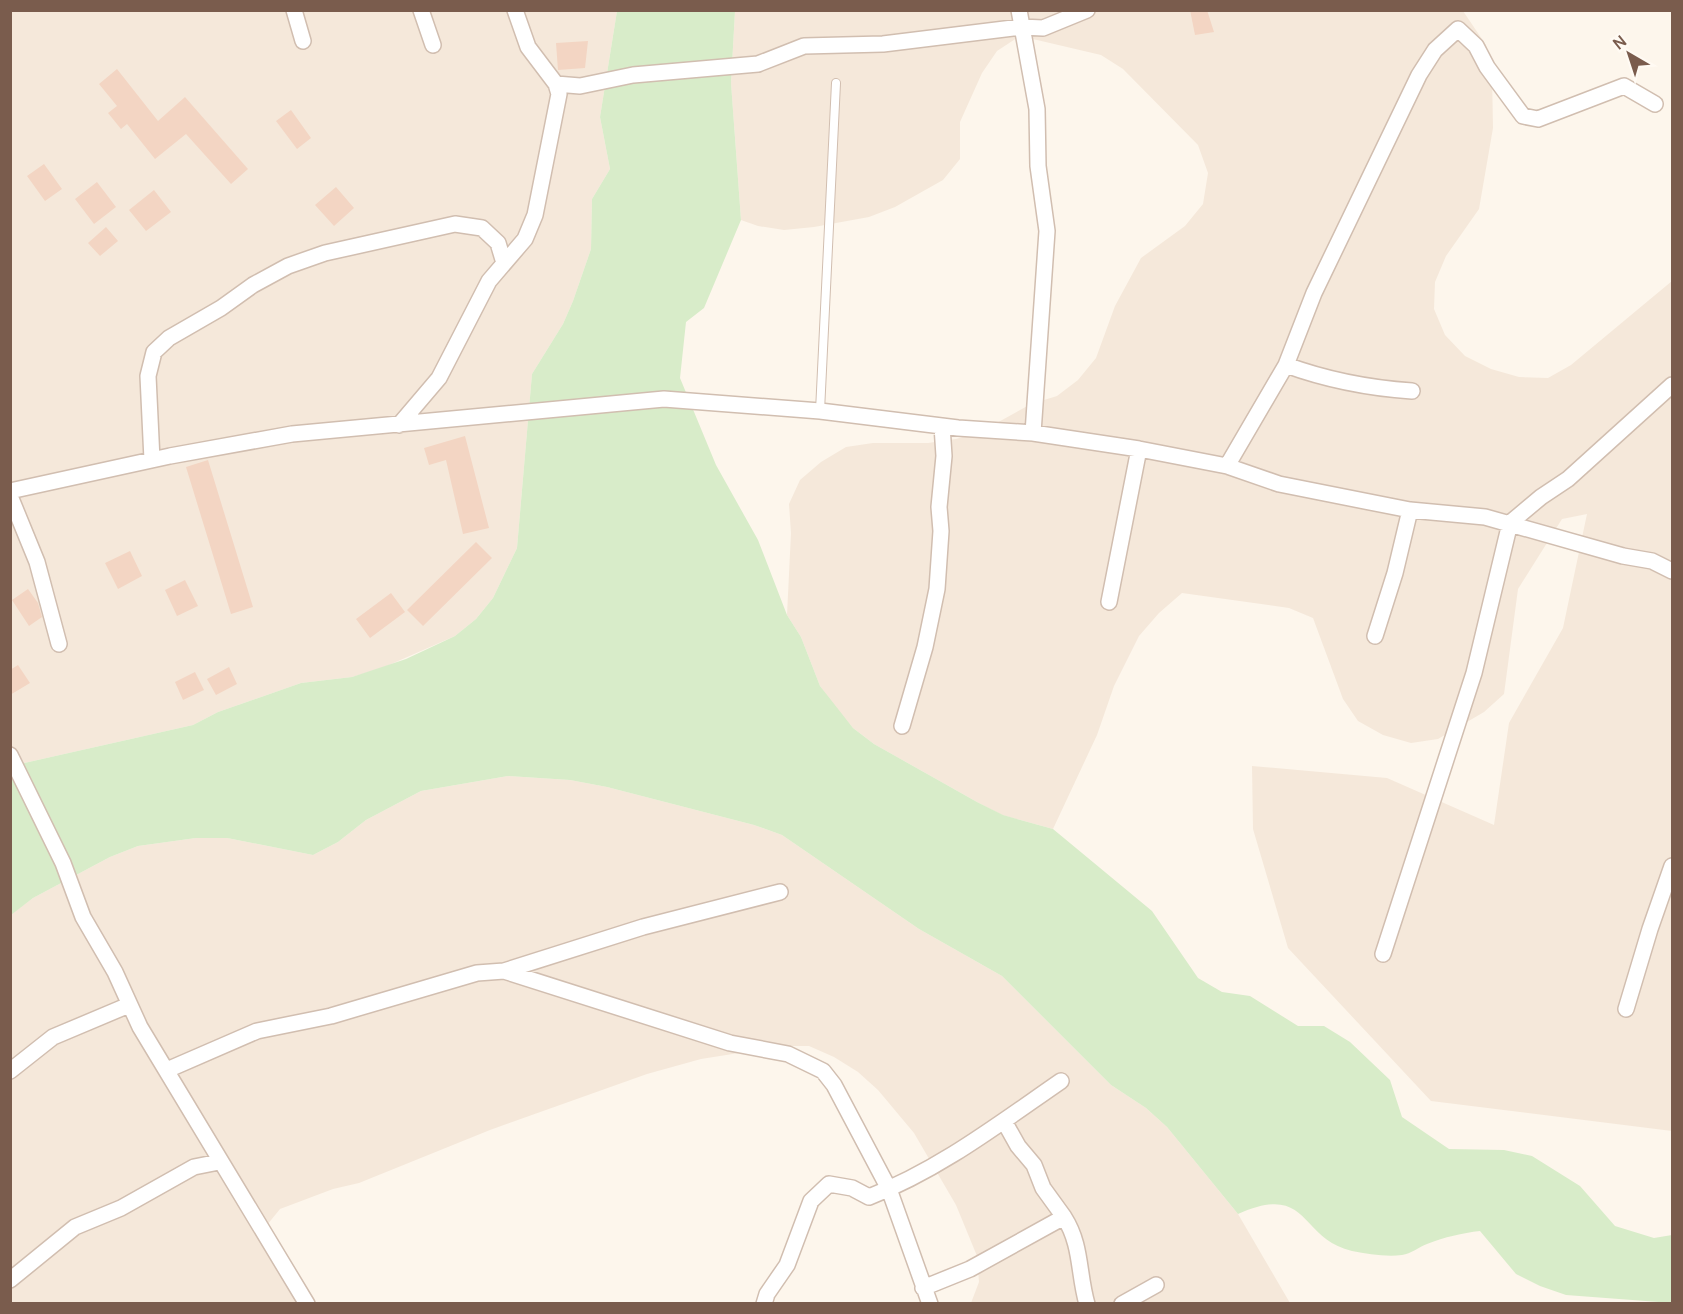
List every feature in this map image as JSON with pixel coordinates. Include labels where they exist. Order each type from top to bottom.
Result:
[{"type":"street","points":[[294,10],[303,41]]},
{"type":"street","points":[[421,10],[433,45]]},
{"type":"street","points":[[399,425],[439,378],[489,281],[525,239],[535,215],[559,94],[556,84],[528,47],[515,10]]},
{"type":"street","points":[[1019,10],[1036,108],[1038,166],[1047,231],[1034,433]]},
{"type":"street","points":[[556,84],[580,86],[633,75],[758,64],[804,46],[883,45],[1022,27],[1043,28],[1087,10]]},
{"type":"street","points":[[1227,466],[1286,365],[1314,293],[1419,75],[1435,50],[1458,29],[1476,46],[1487,67],[1523,116],[1538,119],[1624,86],[1655,104]]},
{"type":"street","points":[[152,460],[148,376],[154,352],[169,339],[221,308],[253,285],[288,266],[325,253],[455,224],[482,228],[498,243],[504,263]]},
{"type":"street","points":[[1286,365],[1317,376],[1412,391]]},
{"type":"street","points":[[1383,954],[1474,673],[1510,523],[1541,497],[1568,479],[1672,385]]},
{"type":"street","points":[[10,491],[152,460],[292,434],[664,399],[820,411],[942,426],[1034,433],[1139,450],[1227,466],[1280,484],[1410,510],[1462,513],[1510,523],[1623,556],[1652,561],[1672,571]]},
{"type":"street","points":[[902,726],[925,647],[937,589],[941,531],[939,507],[944,456],[942,426]]},
{"type":"street","points":[[1109,602],[1139,450]]},
{"type":"street","points":[[10,496],[37,562],[59,644]]},
{"type":"street","points":[[1375,636],[1395,573],[1410,510]]},
{"type":"street","points":[[10,755],[63,863],[83,917],[115,972],[140,1027],[219,1162],[307,1304]]},
{"type":"street","points":[[1626,1009],[1672,866]]},
{"type":"street","points":[[167,1070],[258,1031],[332,1016],[477,973],[504,971],[643,927],[780,892]]},
{"type":"street","points":[[504,971],[730,1042],[788,1054],[823,1071],[834,1084],[889,1189],[930,1304]]},
{"type":"street","points":[[10,1071],[53,1037],[129,1005]]},
{"type":"street","points":[[764,1304],[767,1294],[787,1265],[811,1201],[829,1184],[852,1188],[869,1197],[889,1189],[958,1152],[1061,1081]]},
{"type":"street","points":[[1004,1120],[1018,1146],[1034,1165],[1043,1188],[1074,1233],[1079,1256],[1080,1281],[1087,1304]]},
{"type":"street","points":[[10,1281],[75,1227],[121,1208],[194,1167],[219,1162]]},
{"type":"street","points":[[923,1288],[970,1269],[1064,1217]]},
{"type":"street","points":[[1122,1304],[1156,1285]]},
{"type":"lane","points":[[820,411],[836,83]]},
{"type":"shaded area","points":[[11,11],[617,11],[600,117],[610,169],[592,199],[591,249],[573,301],[563,324],[532,374],[517,548],[493,598],[476,619],[455,636],[380,669],[352,677],[301,683],[218,712],[193,725],[11,766]]},
{"type":"shaded area","points":[[735,11],[1463,11],[1486,45],[1492,74],[1493,128],[1479,209],[1446,256],[1435,282],[1434,309],[1445,335],[1465,356],[1491,369],[1519,377],[1548,378],[1571,365],[1672,281],[1672,1131],[1431,1101],[1288,948],[1253,829],[1252,766],[1387,778],[1494,825],[1509,723],[1563,628],[1587,514],[1562,519],[1518,589],[1504,694],[1484,712],[1438,739],[1411,743],[1383,735],[1358,721],[1343,699],[1313,618],[1289,608],[1182,593],[1159,613],[1139,636],[1114,686],[1097,735],[1053,829],[1002,815],[977,802],[874,744],[853,728],[835,707],[820,686],[801,637],[787,615],[791,533],[789,504],[800,480],[821,462],[846,447],[873,443],[928,443],[956,439],[982,431],[1031,404],[1057,396],[1078,380],[1096,358],[1115,306],[1141,258],[1185,226],[1203,204],[1208,173],[1198,145],[1123,69],[1101,55],[1020,36],[997,51],[982,73],[960,122],[960,159],[943,180],[895,207],[869,217],[784,230],[758,226],[741,220],[731,83]]},
{"type":"shaded area","points":[[508,776],[570,780],[607,787],[754,825],[782,835],[919,929],[1002,976],[1111,1085],[1146,1108],[1167,1127],[1238,1214],[1290,1303],[971,1303],[979,1282],[977,1256],[956,1205],[914,1133],[878,1090],[858,1072],[834,1057],[809,1046],[782,1046],[701,1059],[647,1074],[490,1130],[359,1183],[333,1189],[280,1209],[263,1230],[305,1303],[11,1303],[10,915],[33,898],[110,857],[138,846],[196,838],[227,838],[313,855],[338,842],[366,820],[421,791]]},
{"type":"green space","points":[[617,11],[735,11],[731,83],[741,220],[704,308],[686,322],[680,378],[716,465],[758,540],[787,615],[801,637],[820,686],[853,728],[874,744],[977,802],[1003,815],[1053,829],[1152,911],[1198,978],[1222,992],[1250,996],[1298,1026],[1324,1026],[1350,1042],[1390,1080],[1402,1117],[1449,1149],[1504,1150],[1532,1156],[1580,1186],[1615,1226],[1654,1238],[1672,1235],[1672,1303],[1566,1295],[1540,1286],[1516,1274],[1480,1231],[1440,1239],[1412,1252],[1396,1256],[1352,1251],[1335,1244],[1291,1208],[1279,1204],[1261,1206],[1238,1214],[1167,1127],[1146,1108],[1111,1085],[1002,976],[919,929],[782,835],[754,825],[607,787],[570,780],[508,776],[421,791],[366,820],[338,842],[313,855],[227,838],[196,838],[138,846],[110,857],[33,898],[11,915],[11,766],[193,725],[218,712],[301,683],[352,677],[406,659],[455,636],[476,619],[493,598],[517,548],[532,374],[563,324],[573,301],[591,249],[592,199],[610,169],[600,117]]},
{"type":"building","points":[[1190,10],[1207,10],[1214,32],[1195,35]]},
{"type":"building","points":[[588,41],[585,68],[558,70],[556,43]]},
{"type":"building","points":[[117,69],[158,121],[185,97],[248,169],[231,184],[186,134],[155,159],[127,124],[121,129],[108,113],[117,106],[99,84]]},
{"type":"building","points":[[291,110],[311,138],[297,149],[276,121]]},
{"type":"building","points":[[44,164],[62,189],[45,201],[27,176]]},
{"type":"building","points":[[97,182],[116,207],[94,224],[75,199]]},
{"type":"building","points":[[336,187],[354,208],[334,226],[315,205]]},
{"type":"building","points":[[154,190],[171,212],[146,231],[129,210]]},
{"type":"building","points":[[106,227],[118,241],[100,256],[88,243]]},
{"type":"building","points":[[465,436],[489,528],[463,534],[446,460],[429,465],[424,448]]},
{"type":"building","points":[[208,460],[253,607],[231,614],[186,467]]},
{"type":"building","points":[[476,542],[492,558],[423,626],[407,610]]},
{"type":"building","points":[[130,551],[142,576],[118,589],[105,563]]},
{"type":"building","points":[[185,580],[198,606],[177,616],[165,590]]},
{"type":"building","points":[[28,589],[38,603],[42,617],[29,626],[12,600]]},
{"type":"building","points":[[391,593],[405,612],[370,638],[356,619]]},
{"type":"building","points":[[18,665],[30,683],[10,695],[10,670]]},
{"type":"building","points":[[229,667],[237,684],[216,695],[207,679]]},
{"type":"building","points":[[195,672],[204,690],[183,700],[175,682]]}]
